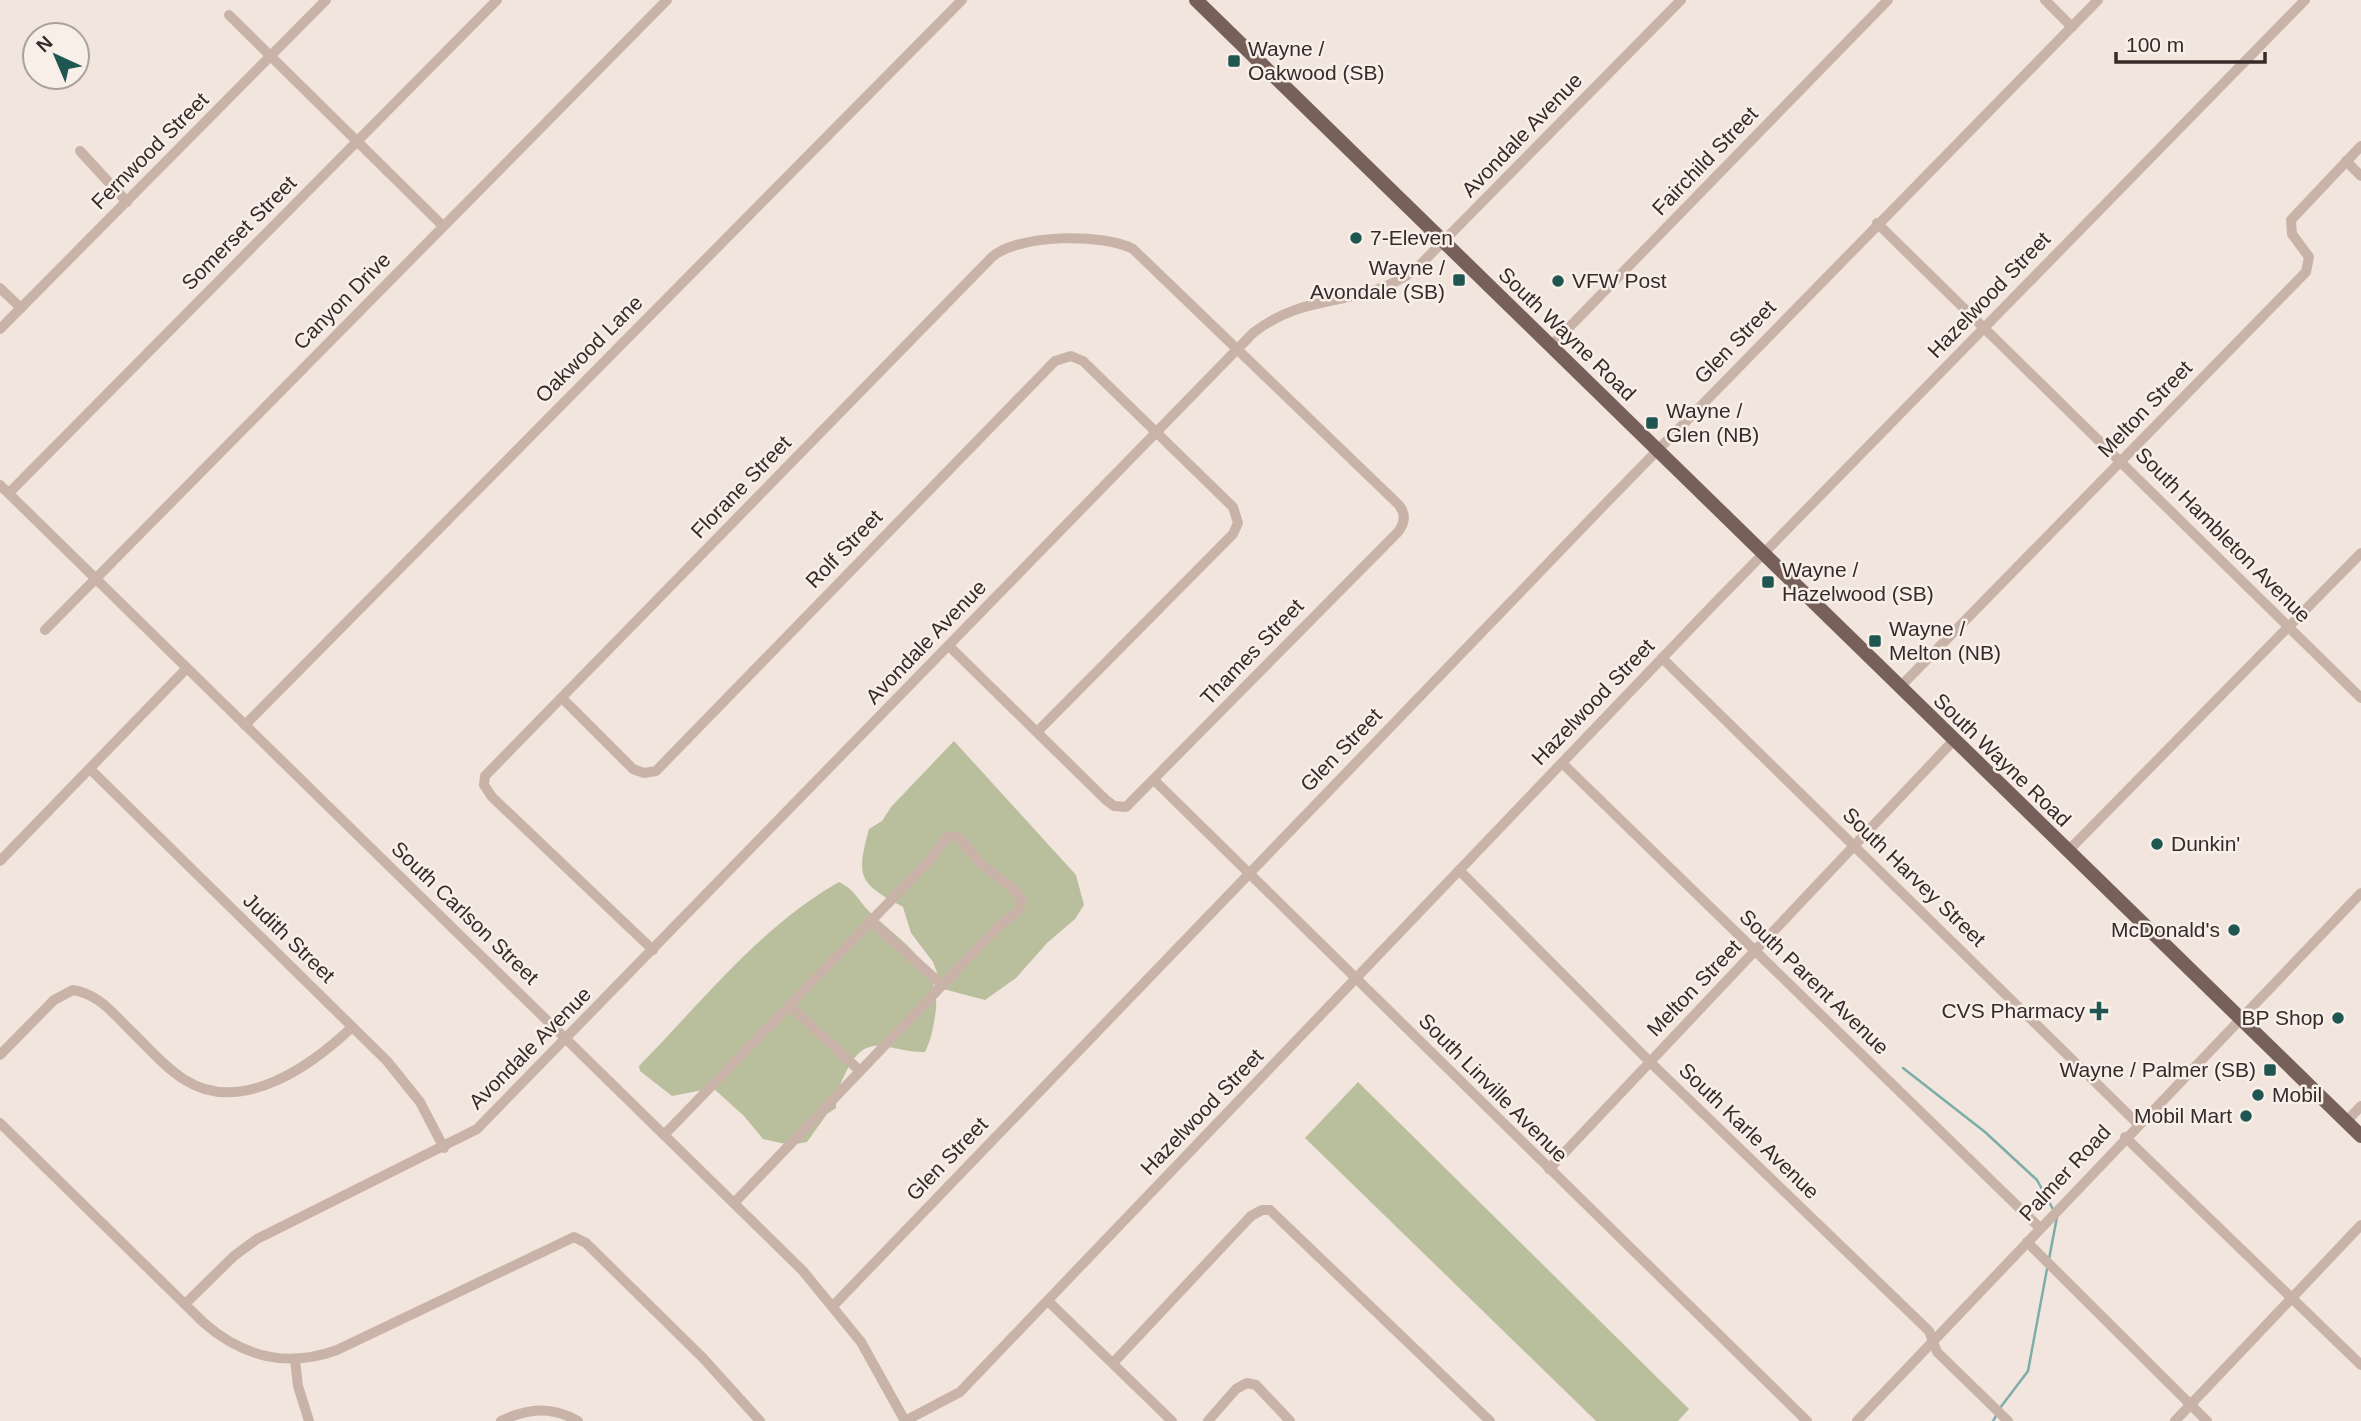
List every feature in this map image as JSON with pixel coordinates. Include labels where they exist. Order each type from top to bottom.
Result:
[{"type":"main road","name":"South Wayne Road","points":[[1196,0],[1762,555],[2361,1136]]},
{"type":"street","name":"Fernwood Street","points":[[0,329],[327,0]]},
{"type":"street","name":"Somerset Street","points":[[9,493],[497,0]]},
{"type":"street","name":"Canyon Drive","points":[[45,630],[667,0]]},
{"type":"street","name":"Oakwood Lane","points":[[245,725],[962,0]]},
{"type":"street","name":"Avondale Avenue","points":[[185,1304],[233,1256],[257,1238],[444,1148],[477,1129],[1253,333],[1285,312],[1317,301],[1368,294],[1395,283],[1416,269],[1681,0]]},
{"type":"street","name":"Fairchild Street","points":[[1550,347],[1888,0]]},
{"type":"street","points":[[2045,0],[2071,27]]},
{"type":"street","name":"Glen Street","points":[[833,1306],[1656,451],[2098,0]]},
{"type":"street","name":"Hazelwood Street","points":[[905,1421],[954,1397],[1662,658],[2305,0]]},
{"type":"street","points":[[229,15],[443,226]]},
{"type":"street","name":"Melton Street","points":[[1899,688],[2306,272],[2309,257],[2292,234],[2291,220],[2361,146]]},
{"type":"street","points":[[80,151],[127,202]]},
{"type":"street","points":[[2346,161],[2361,176]]},
{"type":"street","name":"South Hambleton Avenue","points":[[1877,223],[2361,698]]},
{"type":"street","name":"Florane Street","points":[[653,950],[488,793],[484,785],[490,771],[992,257],[1006,247],[1028,241],[1104,240],[1124,244],[1138,254],[1237,350]]},
{"type":"street","points":[[0,288],[21,308]]},
{"type":"street","name":"Thames Street","points":[[949,646],[1114,806],[1130,804],[1398,532],[1404,522],[1399,505],[1237,350]]},
{"type":"street","name":"Rolf Street","points":[[562,698],[633,769],[644,773],[656,771],[1059,359],[1071,356],[1083,361],[1156,433]]},
{"type":"street","points":[[1037,732],[1233,534],[1238,520],[1233,507],[1156,433]]},
{"type":"street","name":"South Carlson Street","points":[[0,485],[780,1248],[833,1306],[873,1361],[905,1421]]},
{"type":"street","points":[[2067,852],[2361,552]]},
{"type":"street","name":"South Harvey Street","points":[[1662,658],[2138,1124]]},
{"type":"street","points":[[0,861],[186,669]]},
{"type":"street","name":"Melton Street","points":[[1549,1169],[1953,741]]},
{"type":"street","name":"South Parent Avenue","points":[[1562,763],[2040,1228]]},
{"type":"street","name":"Judith Street","points":[[90,769],[387,1060],[415,1094],[444,1148]]},
{"type":"street","name":"South Linville Avenue","points":[[1154,780],[1807,1421]]},
{"type":"street","points":[[664,1135],[927,863],[935,849],[948,837],[959,837],[979,862],[1017,892],[1022,902],[1018,911],[997,928],[734,1203]]},
{"type":"street","name":"South Karle Avenue","points":[[1459,870],[1650,1062],[1929,1331],[1931,1343],[1941,1357],[2008,1421]]},
{"type":"street","name":"Palmer Road","points":[[1857,1421],[2361,893]]},
{"type":"street","points":[[871,921],[942,985]]},
{"type":"street","points":[[0,1055],[54,1000],[74,989],[99,999],[178,1076],[210,1090],[246,1090],[269,1082],[316,1058],[352,1027]]},
{"type":"street","points":[[789,1005],[860,1071]]},
{"type":"street","points":[[2346,1122],[2361,1106]]},
{"type":"street","points":[[0,1123],[211,1329],[234,1345],[264,1357],[295,1360],[337,1350],[574,1237],[586,1243],[703,1357],[760,1421]]},
{"type":"street","points":[[2125,1138],[2361,1365]]},
{"type":"street","points":[[1113,1363],[1251,1216],[1266,1209],[1273,1212],[1490,1421]]},
{"type":"street","points":[[2175,1421],[2361,1225]]},
{"type":"street","points":[[2027,1242],[2207,1421]]},
{"type":"street","points":[[1048,1301],[1172,1421]]},
{"type":"street","points":[[295,1360],[309,1421]]},
{"type":"street","points":[[1208,1421],[1236,1389],[1247,1383],[1256,1385],[1290,1421]]},
{"type":"street","points":[[501,1421],[525,1411],[541,1410],[558,1411],[579,1421]]},
{"type":"green space","points":[[954,741],[1076,875],[1084,905],[1075,919],[1047,943],[1016,978],[985,1000],[943,989],[933,962],[911,933],[903,907],[869,884],[862,868],[869,829],[882,821],[891,807]]},
{"type":"green space","points":[[839,882],[850,889],[870,912],[907,945],[927,969],[936,998],[933,1030],[925,1052],[880,1046],[862,1050],[844,1076],[836,1108],[827,1114],[807,1142],[790,1145],[763,1139],[744,1116],[713,1088],[672,1096],[640,1071],[639,1066],[758,943],[784,920]]},
{"type":"green space","points":[[1358,1082],[1689,1409],[1678,1421],[1596,1421],[1305,1138]]},
{"type":"waterway","points":[[1903,1068],[1985,1132],[2037,1180],[2054,1211]]},
{"type":"waterway","points":[[2049,1259],[2057,1217]]},
{"type":"waterway","points":[[2000,1408],[2028,1371],[2047,1269]]},
{"type":"waterway","points":[[1993,1421],[1997,1414]]},
{"type":"place","name":"Wayne / Oakwood (SB)","points":[[1234,61]]},
{"type":"place","name":"7-Eleven","points":[[1356,238]]},
{"type":"place","name":"Wayne / Avondale (SB)","points":[[1459,280]]},
{"type":"place","name":"VFW Post","points":[[1558,281]]},
{"type":"place","name":"Wayne / Glen (NB)","points":[[1652,423]]},
{"type":"place","name":"Wayne / Hazelwood (SB)","points":[[1768,582]]},
{"type":"place","name":"Wayne / Melton (NB)","points":[[1875,641]]},
{"type":"place","name":"Dunkin'","points":[[2157,844]]},
{"type":"place","name":"McDonald's","points":[[2234,930]]},
{"type":"place","name":"CVS Pharmacy","points":[[2099,1011]]},
{"type":"place","name":"BP Shop","points":[[2338,1018]]},
{"type":"place","name":"Wayne / Palmer (SB)","points":[[2270,1070]]},
{"type":"place","name":"Mobil","points":[[2258,1095]]},
{"type":"place","name":"Mobil Mart","points":[[2246,1116]]}]
